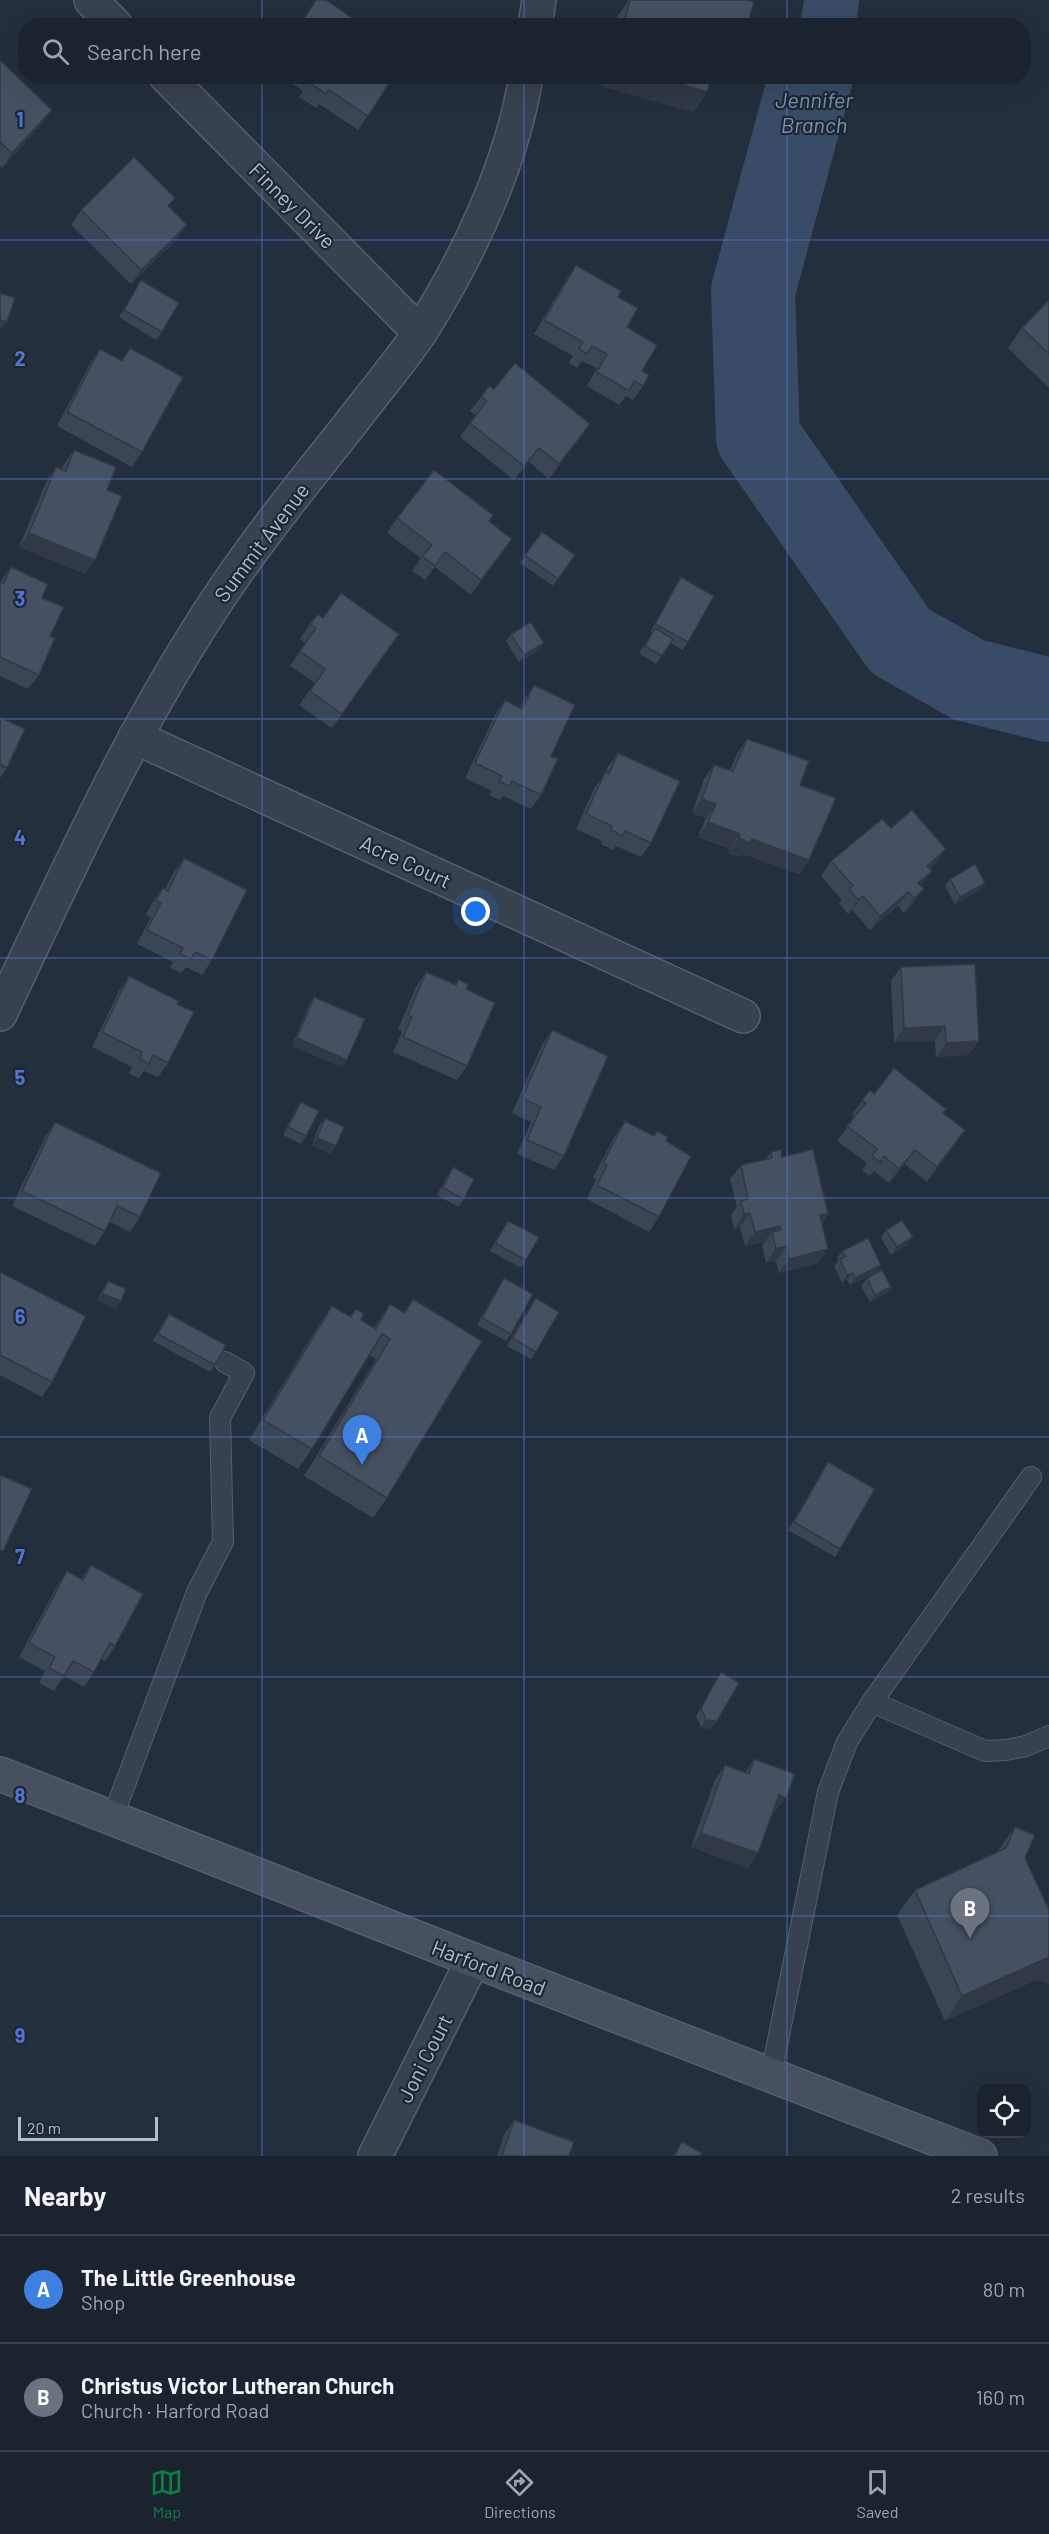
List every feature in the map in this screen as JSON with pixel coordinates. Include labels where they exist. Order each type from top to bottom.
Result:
[{"type":"main road","name":"Harford Road","points":[[0,1774],[980,2156]]},
{"type":"street","points":[[91,0],[108,18]]},
{"type":"street","points":[[536,18],[539,0]]},
{"type":"street","name":"Finney Drive","points":[[174,84],[420,333]]},
{"type":"street","name":"Summit Avenue","points":[[0,1014],[76,851],[163,687],[228,584],[420,333],[459,266],[507,157],[525,84]]},
{"type":"street","name":"Acre Court","points":[[135,737],[743,1016]]},
{"type":"street","name":"Joni Court","points":[[375,2156],[473,1960]]},
{"type":"lane","points":[[112,1819],[197,1592],[223,1542],[220,1418],[244,1373],[225,1362]]},
{"type":"lane","points":[[771,2075],[828,1792],[847,1742],[872,1702],[1031,1477]]},
{"type":"lane","points":[[872,1702],[985,1751],[1026,1746],[1049,1736]]},
{"type":"water","name":"Jennifer Branch","points":[[804,0],[859,0],[857,18],[801,18]]},
{"type":"water","name":"Jennifer Branch","points":[[792,84],[848,84],[845,105],[797,267],[768,318],[746,341],[727,353],[726,338],[731,309],[752,252],[781,137]]},
{"type":"building","points":[[316,0],[326,0],[352,18],[304,18]]},
{"type":"building","points":[[630,0],[746,0],[754,2],[749,18],[625,18]]},
{"type":"building","points":[[0,60],[18,77],[18,84],[25,84],[52,110],[12,153],[0,142]]},
{"type":"building","points":[[311,84],[389,84],[368,116],[329,90],[326,94]]},
{"type":"building","points":[[680,84],[710,84],[707,92]]},
{"type":"building","points":[[134,157],[175,198],[168,206],[187,225],[141,270],[81,210]]},
{"type":"building","points":[[576,265],[621,291],[618,297],[638,308],[627,327],[657,345],[642,371],[649,375],[643,386],[634,381],[629,391],[597,372],[607,354],[592,346],[587,354],[579,349],[583,342],[544,320]]},
{"type":"building","points":[[141,280],[179,303],[162,332],[124,310]]},
{"type":"building","points":[[0,293],[15,298],[7,322],[0,320]]},
{"type":"building","points":[[1049,300],[1049,354],[1022,328]]},
{"type":"building","points":[[130,348],[183,377],[142,452],[67,412],[100,349],[122,361]]},
{"type":"building","points":[[515,363],[590,424],[559,464],[539,448],[524,466],[470,423],[487,401],[481,397],[489,386],[494,389]]},
{"type":"building","points":[[74,450],[116,467],[107,490],[122,496],[95,560],[29,533],[56,467],[66,471]]},
{"type":"building","points":[[434,470],[493,515],[489,521],[512,539],[481,580],[445,552],[435,566],[422,556],[432,545],[397,518]]},
{"type":"building","points":[[542,532],[575,555],[558,579],[525,555]]},
{"type":"building","points":[[11,567],[48,584],[42,598],[64,607],[50,636],[55,638],[39,675],[0,657],[0,582],[4,583]]},
{"type":"building","points":[[681,577],[714,596],[688,642],[655,624]]},
{"type":"building","points":[[341,593],[399,634],[342,714],[310,691],[325,669],[300,651],[316,628],[310,624],[318,614],[323,618]]},
{"type":"building","points":[[531,622],[544,643],[524,655],[511,634]]},
{"type":"building","points":[[655,628],[673,639],[662,656],[645,646]]},
{"type":"building","points":[[534,685],[575,705],[551,756],[558,759],[541,795],[512,781],[510,786],[499,781],[502,776],[475,763],[505,700],[522,709]]},
{"type":"building","points":[[0,717],[25,729],[7,768],[0,764]]},
{"type":"building","points":[[747,739],[809,761],[800,785],[836,798],[809,860],[752,839],[750,843],[739,838],[740,834],[708,822],[716,804],[702,799],[714,765],[733,771]]},
{"type":"building","points":[[618,753],[680,781],[651,843],[625,831],[623,836],[611,830],[612,826],[586,814],[605,772],[609,774]]},
{"type":"building","points":[[912,810],[946,849],[927,866],[932,871],[918,883],[924,889],[914,898],[908,892],[880,916],[863,896],[858,900],[849,889],[853,886],[831,861],[882,819],[891,828]]},
{"type":"building","points":[[184,858],[247,890],[212,960],[195,952],[191,959],[180,954],[183,948],[147,930],[161,903],[156,901],[163,888],[168,891]]},
{"type":"building","points":[[975,864],[985,883],[960,897],[950,879]]},
{"type":"building","points":[[975,964],[979,1041],[946,1043],[945,1026],[904,1028],[901,967]]},
{"type":"building","points":[[426,972],[456,985],[458,979],[468,984],[466,989],[495,1003],[467,1066],[403,1037],[412,1017],[408,1015]]},
{"type":"building","points":[[129,976],[179,1001],[177,1004],[194,1012],[168,1063],[153,1055],[149,1064],[140,1059],[142,1052],[102,1032]]},
{"type":"building","points":[[314,997],[365,1019],[347,1060],[297,1038]]},
{"type":"building","points":[[552,1030],[608,1056],[564,1156],[527,1140],[541,1107],[522,1098]]},
{"type":"building","points":[[894,1068],[946,1109],[943,1113],[965,1130],[937,1167],[915,1150],[899,1169],[884,1156],[880,1162],[872,1156],[877,1149],[847,1126],[866,1103],[862,1100],[870,1090],[874,1094]]},
{"type":"building","points":[[301,1102],[319,1111],[306,1136],[288,1127]]},
{"type":"building","points":[[325,1118],[344,1127],[336,1146],[317,1138]]},
{"type":"building","points":[[625,1121],[654,1136],[657,1131],[668,1137],[666,1141],[691,1156],[659,1217],[597,1185],[607,1165],[603,1163]]},
{"type":"building","points":[[55,1122],[161,1173],[140,1217],[117,1206],[105,1231],[22,1191]]},
{"type":"building","points":[[813,1149],[828,1214],[820,1215],[828,1249],[789,1259],[786,1246],[776,1249],[772,1232],[781,1230],[780,1226],[755,1232],[750,1213],[744,1214],[741,1201],[748,1199],[741,1165],[772,1158],[771,1152],[781,1150],[782,1157]]},
{"type":"building","points":[[453,1167],[474,1179],[464,1199],[443,1188]]},
{"type":"building","points":[[902,1220],[913,1237],[897,1247],[886,1230]]},
{"type":"building","points":[[508,1221],[539,1237],[526,1260],[495,1243]]},
{"type":"building","points":[[868,1238],[881,1265],[855,1278],[853,1273],[847,1275],[840,1259],[846,1256],[842,1251]]},
{"type":"building","points":[[882,1270],[891,1287],[875,1295],[867,1278]]},
{"type":"building","points":[[0,1272],[86,1316],[52,1382],[0,1355]]},
{"type":"building","points":[[504,1278],[533,1294],[511,1334],[482,1318]]},
{"type":"building","points":[[108,1281],[126,1289],[121,1301],[102,1294]]},
{"type":"building","points":[[536,1298],[559,1312],[536,1352],[512,1338]]},
{"type":"building","points":[[413,1299],[482,1341],[387,1498],[319,1456],[390,1339],[382,1334],[312,1449],[263,1420],[332,1306],[351,1317],[356,1309],[364,1314],[361,1320],[376,1329],[390,1304],[405,1313]]},
{"type":"building","points":[[169,1314],[226,1345],[215,1365],[158,1334]]},
{"type":"building","points":[[828,1462],[875,1489],[840,1549],[794,1522]]},
{"type":"building","points":[[0,1475],[32,1489],[3,1551],[0,1550]]},
{"type":"building","points":[[91,1565],[143,1594],[115,1646],[110,1643],[94,1672],[73,1661],[64,1676],[49,1668],[55,1657],[29,1643],[67,1571],[83,1580]]},
{"type":"building","points":[[721,1672],[739,1683],[717,1721],[706,1720],[701,1708]]},
{"type":"building","points":[[754,1759],[795,1774],[786,1798],[779,1795],[758,1853],[701,1833],[725,1765],[749,1774]]},
{"type":"building","points":[[1015,1827],[1035,1835],[1025,1858],[1049,1910],[1049,1957],[962,1996],[915,1890],[1006,1848]]},
{"type":"building","points":[[514,2120],[574,2142],[569,2156],[502,2156]]},
{"type":"building","points":[[682,2142],[702,2153],[700,2156],[674,2156]]},
{"type":"waterway","name":"Jennifer Branch","points":[[809,84],[753,291],[758,437],[900,641],[969,680],[1049,700]]},
{"type":"place","name":"The Little Greenhouse","points":[[362,1465]]},
{"type":"place","name":"Christus Victor Lutheran Church","points":[[970,1938]]}]
